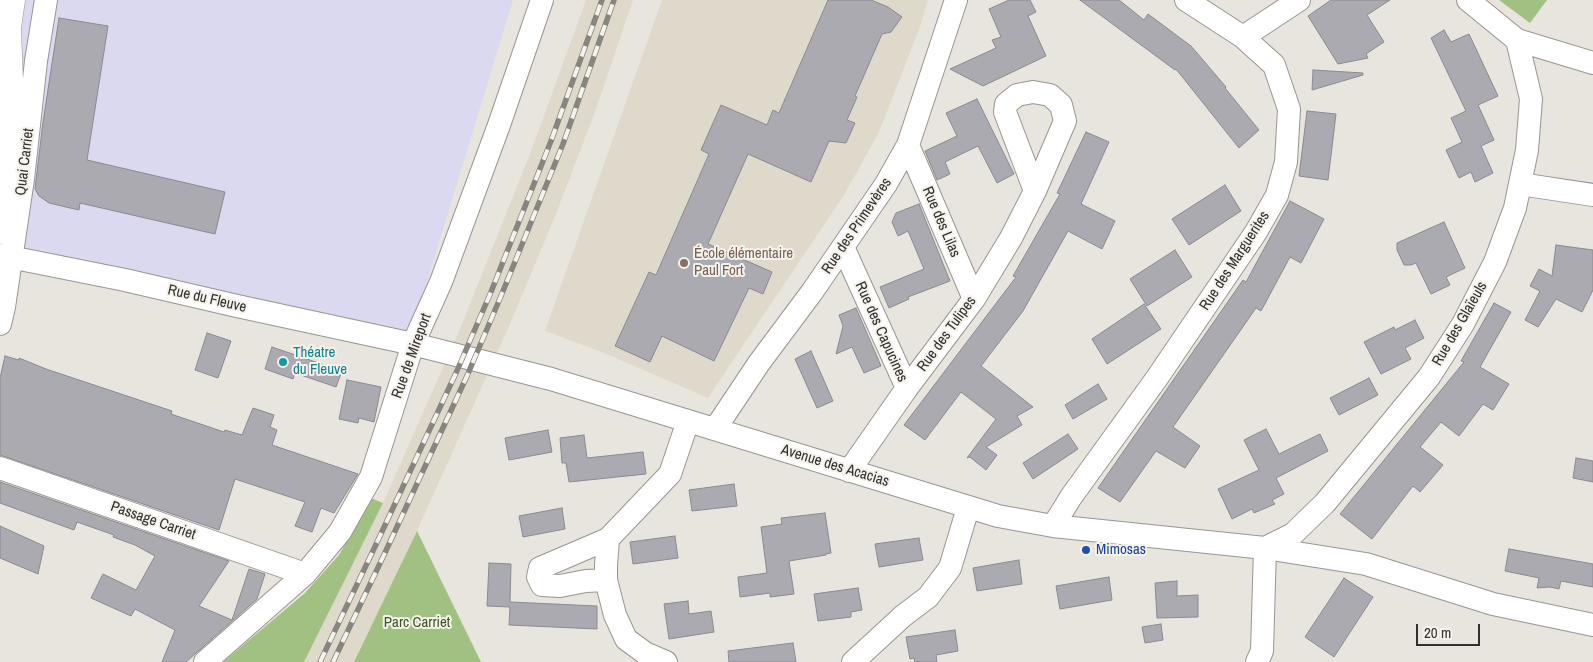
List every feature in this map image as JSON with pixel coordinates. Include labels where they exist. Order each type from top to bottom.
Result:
[{"type":"main road","name":"Quai Carriet","points":[[0,73],[11,0]]},
{"type":"main road","name":"Quai Carriet","points":[[0,230],[12,157],[6,29]]},
{"type":"street","name":"Quai Carriet","points":[[0,324],[4,307],[5,257],[23,179],[36,61],[46,0]]},
{"type":"street","name":"Rue de Mireport","points":[[205,662],[306,574],[340,532],[372,477],[413,344],[442,282],[542,0]]},
{"type":"street","name":"Rue des Primevères","points":[[715,428],[886,184],[908,145],[956,0]]},
{"type":"street","name":"Rue des Marguerites","points":[[1053,526],[1157,378],[1256,232],[1278,195],[1286,162],[1289,109],[1274,65],[1243,37],[1186,0]]},
{"type":"street","points":[[1243,37],[1299,0]]},
{"type":"street","points":[[1468,0],[1517,40],[1593,63]]},
{"type":"street","name":"Rue des Glaïeuls","points":[[1266,548],[1294,534],[1325,503],[1429,377],[1463,324],[1495,262],[1515,208],[1527,150],[1531,99],[1517,40]]},
{"type":"street","name":"Rue des Lilas","points":[[908,145],[974,299]]},
{"type":"street","points":[[1520,184],[1593,195]]},
{"type":"street","name":"Rue des Tulipes","points":[[850,471],[907,388],[974,299],[1012,238],[1035,191]]},
{"type":"street","name":"Rue des Capucines","points":[[843,247],[907,388]]},
{"type":"street","name":"Rue du Fleuve","points":[[5,257],[125,280],[413,344]]},
{"type":"street","name":"Avenue des Acacias","points":[[413,344],[551,379],[998,516],[1053,526],[1266,548],[1366,564],[1494,604],[1593,625]]},
{"type":"street","points":[[606,580],[586,581],[560,586],[542,585],[538,577],[540,568],[608,539],[670,474],[688,421]]},
{"type":"street","name":"Passage Carriet","points":[[0,468],[306,574]]},
{"type":"street","points":[[853,662],[934,590],[950,568],[968,508]]},
{"type":"street","points":[[608,539],[606,580],[615,615],[626,640],[645,653],[666,662]]},
{"type":"street","points":[[1257,662],[1262,652],[1266,548]]},
{"type":"shaded area","points":[[0,0],[513,0],[406,351],[0,260]]},
{"type":"shaded area","points":[[586,0],[633,0],[595,112],[554,219],[510,324],[417,531],[354,662],[304,662],[383,503],[460,329],[530,154]]},
{"type":"shaded area","name":"École élémentaire Paul Fort","points":[[662,0],[928,0],[920,27],[879,132],[844,195],[708,398],[602,352],[545,331]]},
{"type":"green space","points":[[1499,0],[1547,0],[1530,23]]},
{"type":"green space","points":[[371,498],[383,503],[304,662],[223,662],[305,593],[339,555]]},
{"type":"green space","name":"Parc Carriet","points":[[417,531],[481,662],[354,662]]},
{"type":"building","points":[[828,0],[871,0],[888,7],[902,17],[891,32],[882,34],[855,96],[857,97],[847,120],[855,123],[846,143],[829,141],[811,182],[748,154],[708,244],[772,272],[763,294],[749,288],[714,361],[662,336],[650,362],[615,346],[649,272],[656,275],[709,154],[701,150],[721,105],[767,125],[773,110],[779,113]]},
{"type":"building","points":[[1009,0],[1030,0],[1036,12],[1028,16],[1046,56],[983,86],[950,69],[996,48],[992,40],[1001,37],[989,9]]},
{"type":"building","points":[[1080,0],[1119,0],[1144,20],[1148,14],[1191,46],[1259,130],[1239,148],[1176,69]]},
{"type":"building","points":[[1331,0],[1390,0],[1367,15],[1384,42],[1366,54],[1368,58],[1338,64],[1308,16]]},
{"type":"building","points":[[59,18],[108,26],[87,160],[225,192],[215,234],[80,203],[79,210],[49,203],[39,196],[35,189]]},
{"type":"building","points":[[1444,30],[1451,42],[1469,34],[1498,96],[1478,105],[1494,140],[1481,146],[1493,173],[1475,182],[1471,172],[1459,178],[1446,150],[1462,142],[1451,118],[1466,111],[1431,38]]},
{"type":"building","points":[[1313,70],[1363,73],[1363,75],[1312,90]]},
{"type":"building","points":[[977,99],[1014,174],[997,183],[978,146],[945,162],[950,174],[937,180],[925,151],[957,136],[946,113]]},
{"type":"building","points":[[1307,111],[1336,114],[1328,180],[1299,176]]},
{"type":"building","points":[[1086,132],[1109,142],[1081,204],[1115,221],[1102,249],[1068,231],[1023,311],[981,366],[1033,407],[1017,416],[1022,425],[986,447],[997,455],[986,470],[970,457],[967,458],[996,419],[961,392],[925,440],[904,425],[1016,277],[1013,276],[1060,194],[1057,193]]},
{"type":"building","points":[[1225,185],[1241,211],[1189,245],[1172,219]]},
{"type":"building","points":[[1290,201],[1324,219],[1301,263],[1290,257],[1261,311],[1256,308],[1173,427],[1200,446],[1185,468],[1156,451],[1120,502],[1098,488],[1243,280],[1246,282]]},
{"type":"building","points":[[919,204],[950,281],[908,297],[909,299],[889,308],[880,287],[924,269],[908,231],[898,236],[892,222],[896,213]]},
{"type":"building","points":[[1444,222],[1465,268],[1446,277],[1450,285],[1431,294],[1416,263],[1404,265],[1397,250],[1397,243]]},
{"type":"building","points":[[1556,245],[1593,250],[1593,290],[1582,312],[1556,299],[1538,327],[1525,320],[1540,291],[1530,286],[1539,269],[1552,276]]},
{"type":"building","points":[[1175,250],[1192,277],[1147,306],[1130,279]]},
{"type":"building","points":[[1494,303],[1511,312],[1480,367],[1509,384],[1493,410],[1483,404],[1459,436],[1441,422],[1420,447],[1443,465],[1420,492],[1413,486],[1372,539],[1340,514],[1464,362],[1461,361]]},
{"type":"building","points":[[1144,304],[1161,329],[1107,364],[1092,339]]},
{"type":"building","points":[[856,308],[881,366],[864,373],[852,347],[836,354],[843,326],[839,315]]},
{"type":"building","points":[[1415,320],[1424,338],[1405,348],[1411,359],[1381,374],[1364,342],[1394,327],[1395,330]]},
{"type":"building","points":[[207,333],[231,341],[218,378],[195,370]]},
{"type":"building","points":[[272,347],[342,371],[336,387],[295,373],[293,379],[265,369]]},
{"type":"building","points":[[811,351],[833,401],[817,408],[795,359]]},
{"type":"building","points":[[5,356],[19,360],[19,358],[46,369],[172,411],[171,414],[224,432],[225,430],[242,435],[253,408],[274,415],[270,427],[277,430],[272,445],[358,474],[334,513],[321,508],[312,532],[295,526],[305,502],[235,479],[219,530],[0,455],[0,378]]},
{"type":"building","points":[[1369,378],[1378,395],[1339,415],[1330,398]]},
{"type":"building","points":[[347,380],[381,387],[374,422],[359,418],[358,423],[339,419]]},
{"type":"building","points":[[1098,384],[1107,399],[1073,419],[1065,405]]},
{"type":"building","points":[[1266,429],[1279,454],[1320,434],[1328,451],[1276,478],[1284,494],[1272,500],[1275,504],[1254,513],[1252,509],[1232,519],[1218,489],[1259,470],[1244,440]]},
{"type":"building","points":[[548,430],[552,452],[509,460],[505,438]]},
{"type":"building","points":[[1068,434],[1078,449],[1033,479],[1023,463]]},
{"type":"building","points":[[584,435],[587,458],[643,452],[646,474],[569,482],[566,463],[562,463],[560,438]]},
{"type":"building","points":[[1576,458],[1593,461],[1593,482],[1573,478]]},
{"type":"building","points":[[0,482],[229,561],[199,606],[232,620],[249,569],[265,574],[257,599],[186,662],[162,662],[175,630],[135,609],[131,616],[91,598],[103,574],[136,590],[155,556],[135,545],[113,537],[114,535],[77,522],[74,530],[0,503]]},
{"type":"building","points":[[734,484],[737,506],[692,511],[689,490]]},
{"type":"building","points":[[562,508],[565,529],[523,537],[519,516]]},
{"type":"building","points":[[825,513],[831,553],[789,561],[794,594],[770,597],[770,593],[740,597],[738,577],[767,573],[761,527],[782,524],[781,518]]},
{"type":"building","points":[[0,526],[44,546],[38,574],[0,558]]},
{"type":"building","points":[[675,536],[678,558],[633,564],[630,542]]},
{"type":"building","points":[[919,538],[923,560],[879,567],[875,544]]},
{"type":"building","points":[[1509,549],[1593,564],[1593,587],[1561,581],[1559,589],[1550,587],[1537,588],[1539,578],[1505,571]]},
{"type":"building","points":[[1019,560],[1022,584],[977,591],[973,568]]},
{"type":"building","points":[[489,563],[511,564],[510,602],[597,606],[597,629],[509,625],[510,607],[487,606]]},
{"type":"building","points":[[1109,577],[1112,600],[1060,609],[1056,586]]},
{"type":"building","points":[[1344,578],[1373,597],[1334,657],[1305,637]]},
{"type":"building","points":[[1177,581],[1177,596],[1198,595],[1198,617],[1157,618],[1155,583]]},
{"type":"building","points":[[858,588],[862,610],[851,612],[851,617],[818,621],[814,594]]},
{"type":"building","points":[[688,601],[689,614],[711,611],[714,632],[669,639],[664,604]]},
{"type":"building","points":[[1161,624],[1163,640],[1145,643],[1142,627]]},
{"type":"building","points":[[955,630],[958,651],[936,655],[937,662],[915,662],[914,658],[910,659],[906,637]]},
{"type":"building","points":[[793,643],[796,662],[729,662],[728,651]]},
{"type":"railway","points":[[320,662],[456,373],[491,292],[551,141],[602,0]]},
{"type":"railway","points":[[333,662],[467,376],[501,296],[563,144],[614,0]]},
{"type":"place","name":"École élémentaire Paul Fort","points":[[684,263]]},
{"type":"place","name":"Théatre du Fleuve","points":[[283,362]]},
{"type":"place","name":"Mimosas","points":[[1086,550]]}]
